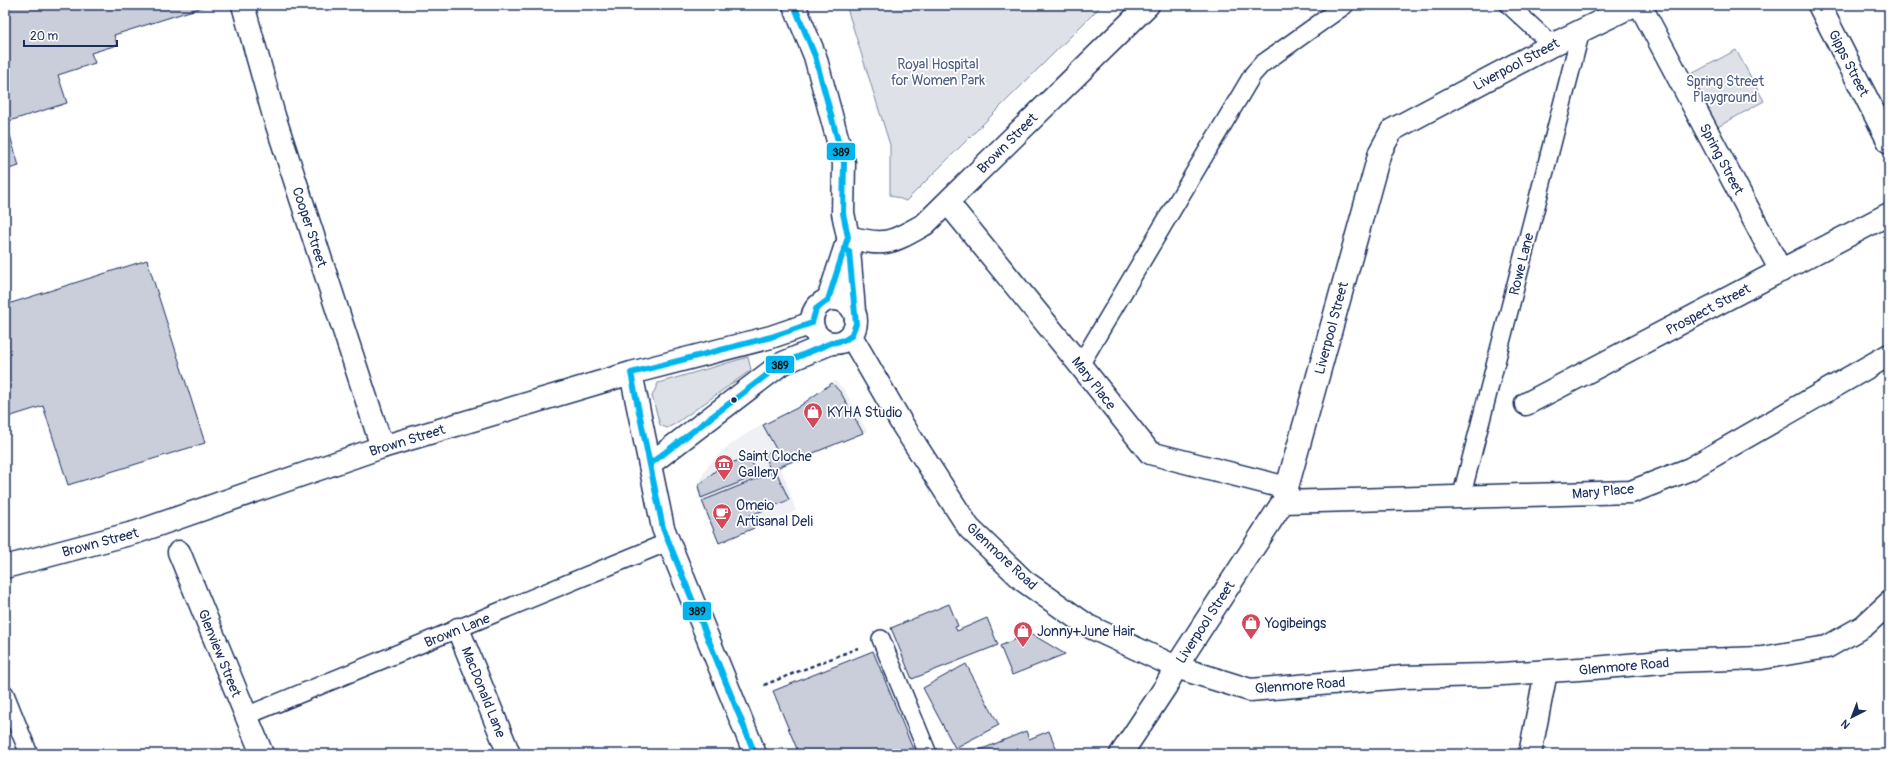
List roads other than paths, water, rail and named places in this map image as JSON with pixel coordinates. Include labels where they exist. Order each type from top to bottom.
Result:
[{"type":"street","name":"Cooper Street","points":[[243,5],[274,116],[382,447]]},
{"type":"street","points":[[650,464],[781,364],[841,339],[856,324],[848,237],[843,213],[844,163],[815,56],[794,5]]},
{"type":"street","name":"Brown Street","points":[[848,237],[881,244],[898,239],[925,224],[1148,5]]},
{"type":"street","name":"Liverpool Street","points":[[1121,754],[1166,686],[1176,667],[1285,495],[1380,152],[1392,130],[1552,45],[1634,5]]},
{"type":"street","name":"Spring Street","points":[[1640,5],[1781,271]]},
{"type":"street","name":"Gipps Street","points":[[1819,5],[1889,142]]},
{"type":"street","name":"Mary Place","points":[[948,203],[1150,453],[1285,495],[1460,498],[1631,492],[1690,469],[1889,355]]},
{"type":"street","name":"Prospect Street","points":[[1526,404],[1889,214]]},
{"type":"street","points":[[828,300],[848,237]]},
{"type":"street","points":[[841,339],[818,336],[812,323],[816,309],[828,300],[834,299],[846,302],[854,311]]},
{"type":"street","name":"Brown Street","points":[[5,567],[137,532],[382,447],[631,373],[771,337],[812,323]]},
{"type":"street","name":"Glenmore Road","points":[[841,339],[902,424],[969,528],[1024,581],[1088,626],[1176,667],[1250,690],[1403,677],[1546,672],[1673,661],[1762,658],[1827,647],[1864,626],[1889,603]]},
{"type":"street","points":[[631,373],[663,528],[756,754]]},
{"type":"street","name":"Glenview Street","points":[[179,552],[262,754]]},
{"type":"street","name":"MacDonald Lane","points":[[458,629],[509,754]]},
{"type":"street","points":[[1530,754],[1546,672]]},
{"type":"lane","points":[[1080,365],[1253,74],[1262,64],[1345,5]]},
{"type":"lane","points":[[1509,5],[1552,45]]},
{"type":"lane","name":"Rowe Lane","points":[[1460,498],[1581,31]]},
{"type":"lane","name":"Brown Lane","points":[[246,716],[668,542]]},
{"type":"lane","points":[[881,639],[928,754]]},
{"type":"lane","points":[[5,694],[29,754]]},
{"type":"place","name":"KYHA Studio","points":[[813,429]]},
{"type":"place","name":"Saint Cloche Gallery","points":[[724,481]]},
{"type":"place","name":"Omeio Artisanal Deli","points":[[722,530]]},
{"type":"place","name":"Yogibeings","points":[[1251,640]]},
{"type":"place","name":"Jonny+June Hair","points":[[1023,648]]},
{"type":"park label","name":"Royal Hospital for Women Park","points":[[938,72]]},
{"type":"park label","name":"Spring Street Playground","points":[[1725,90]]}]
